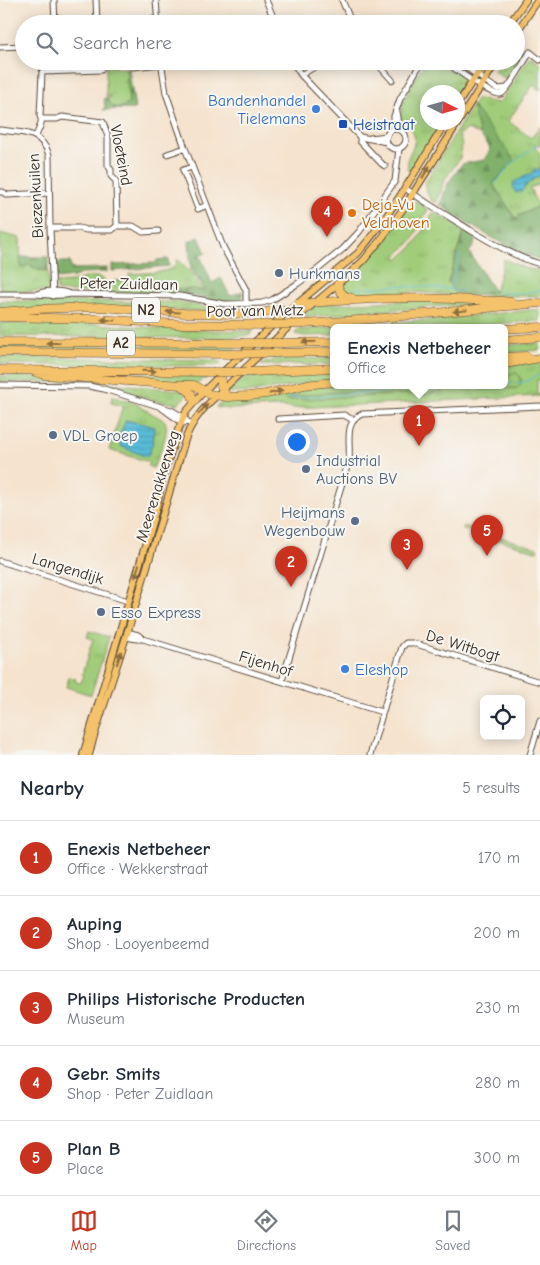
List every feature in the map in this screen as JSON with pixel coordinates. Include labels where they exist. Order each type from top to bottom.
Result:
[{"type":"highway","points":[[338,284],[342,294],[359,300]]},
{"type":"highway","name":"N2","points":[[315,303],[442,298],[526,304]]},
{"type":"highway","points":[[295,322],[296,313],[294,307],[315,303]]},
{"type":"highway","name":"Poot van Metz","points":[[0,317],[96,319],[177,324],[304,324],[540,303]]},
{"type":"highway","name":"N2","points":[[0,312],[101,307],[230,314],[259,313],[294,307]]},
{"type":"highway","points":[[508,330],[540,327]]},
{"type":"highway","points":[[508,340],[540,337]]},
{"type":"highway","name":"Poot van Metz","points":[[0,342],[330,342]]},
{"type":"highway","name":"A2","points":[[0,352],[231,354],[330,352]]},
{"type":"highway","points":[[508,357],[540,357]]},
{"type":"highway","points":[[508,363],[540,357]]},
{"type":"highway","points":[[0,370],[253,372],[330,368]]},
{"type":"highway","points":[[30,370],[44,375],[194,385],[210,394],[257,395],[304,385],[330,382]]},
{"type":"highway","points":[[221,374],[222,394]]},
{"type":"highway","points":[[181,385],[191,392],[194,402]]},
{"type":"main road","points":[[515,15],[526,0]]},
{"type":"main road","points":[[525,20],[538,0]]},
{"type":"main road","points":[[465,93],[479,70]]},
{"type":"main road","name":"Meerenakkerweg","points":[[90,755],[191,425],[201,411],[222,394],[315,303],[357,267],[382,238],[413,194],[491,70]]},
{"type":"main road","name":"Meerenakkerweg","points":[[83,755],[156,509],[164,473],[182,420],[194,402],[221,374],[294,307],[358,253],[368,242],[441,130]]},
{"type":"street","points":[[54,0],[55,15]]},
{"type":"street","points":[[96,0],[97,15]]},
{"type":"street","points":[[156,0],[157,15]]},
{"type":"street","points":[[266,0],[272,15]]},
{"type":"street","points":[[342,0],[348,15]]},
{"type":"street","points":[[0,47],[15,46]]},
{"type":"street","points":[[525,60],[530,52],[540,60]]},
{"type":"street","points":[[35,72],[101,70]]},
{"type":"street","points":[[163,70],[166,93],[185,148],[223,247],[246,290],[246,304]]},
{"type":"street","points":[[298,70],[363,138],[387,142]]},
{"type":"street","points":[[301,75],[309,70]]},
{"type":"street","points":[[383,70],[392,80]]},
{"type":"street","points":[[396,130],[394,116],[400,99],[417,70]]},
{"type":"street","points":[[460,70],[496,94],[503,92],[507,88],[518,70]]},
{"type":"street","points":[[466,70],[474,78]]},
{"type":"street","points":[[36,136],[42,118],[40,116],[42,72]]},
{"type":"street","name":"Vloeteind","points":[[42,118],[103,122],[108,137],[108,165],[112,170],[111,176],[116,180],[117,226]]},
{"type":"street","name":"Biezenkuilen","points":[[0,130],[36,136],[46,147],[49,155],[53,294]]},
{"type":"street","points":[[396,130],[404,133],[406,139],[404,145],[397,149],[391,148],[387,142],[389,132],[396,130]]},
{"type":"street","points":[[363,138],[387,136]]},
{"type":"street","points":[[363,138],[360,140],[362,143],[386,166]]},
{"type":"street","points":[[167,154],[185,148]]},
{"type":"street","name":"Peter Zuidlaan","points":[[0,294],[36,294],[43,292],[53,294],[65,292],[71,294],[180,296],[225,304],[262,303],[277,297],[297,284],[343,249],[362,229],[393,186],[397,149]]},
{"type":"street","points":[[192,166],[183,170],[198,209],[207,205]]},
{"type":"street","points":[[404,188],[509,252],[540,264]]},
{"type":"street","points":[[0,192],[7,195],[49,192]]},
{"type":"street","points":[[50,228],[112,230],[117,226],[133,226],[142,232],[158,232]]},
{"type":"street","points":[[0,385],[89,386],[104,389],[172,410],[182,420],[191,425]]},
{"type":"street","points":[[282,681],[349,460],[349,428],[353,420],[362,414],[540,406]]},
{"type":"street","points":[[278,419],[344,415],[353,420]]},
{"type":"street","name":"Langendijk","points":[[0,561],[128,601]]},
{"type":"street","name":"Fijenhof","points":[[126,634],[137,640],[142,639],[382,712]]},
{"type":"street","name":"De Witbogt","points":[[370,755],[402,646],[406,643],[413,642],[540,682]]},
{"type":"street","points":[[530,755],[540,722]]},
{"type":"green space","points":[[530,56],[540,63],[540,90],[533,85],[508,121],[531,138],[540,127],[540,147],[538,144],[535,147],[540,154],[540,169],[534,170],[527,184],[540,175],[540,184],[530,188],[538,206],[515,218],[493,184],[509,166],[473,106],[480,135],[468,129],[459,135],[462,145],[460,158],[443,182],[436,203],[427,191],[425,182],[457,130],[465,130],[465,117],[477,98],[499,103],[521,70],[525,70],[525,64]]},
{"type":"green space","points":[[106,70],[126,70],[129,103],[119,108],[113,106],[108,101],[107,98],[110,96],[106,96]]},
{"type":"green space","points":[[126,70],[129,70],[135,109],[103,110],[105,107],[104,98],[107,98],[113,106],[119,108],[129,103]]},
{"type":"green space","points":[[420,70],[448,70],[451,72],[453,70],[463,76],[465,85],[420,85],[420,130],[438,130],[411,172],[407,170],[408,159],[415,139],[411,128],[401,121],[402,104]]},
{"type":"green space","points":[[516,70],[511,75],[503,78],[494,71]]},
{"type":"green space","points":[[472,105],[515,161],[493,184],[515,218],[538,206],[540,214],[540,260],[514,250],[440,205],[448,183],[462,164],[484,160],[490,150],[480,135]]},
{"type":"green space","points":[[412,201],[418,202],[427,208],[427,211],[413,239],[396,255],[397,259],[414,245],[435,212],[464,230],[448,282],[461,293],[482,294],[495,292],[504,259],[524,268],[540,271],[540,296],[460,296],[413,292],[351,295],[343,292],[343,283],[375,251],[394,228]]},
{"type":"green space","points":[[464,231],[475,237],[474,246],[469,252],[495,292],[474,294],[453,291],[448,282]]},
{"type":"green space","points":[[0,233],[20,238],[21,268],[29,265],[38,270],[48,271],[50,291],[0,292]]},
{"type":"green space","points":[[199,237],[206,253],[200,256],[212,283],[221,278],[230,296],[242,291],[243,302],[217,301],[187,294],[140,293],[138,286],[156,285],[165,290],[205,290],[191,270],[189,241]]},
{"type":"green space","points":[[20,257],[48,257],[48,271],[38,270],[29,265],[21,268]]},
{"type":"green space","points":[[168,259],[169,266],[112,271],[112,265],[156,263],[157,260]]},
{"type":"green space","points":[[177,259],[189,271],[203,291],[194,289],[165,290],[155,285],[138,286],[140,293],[57,291],[56,283],[74,282],[94,277],[102,278],[108,285],[122,280],[137,285],[129,274],[166,270],[176,265]]},
{"type":"green space","points":[[55,262],[70,262],[71,269],[107,268],[107,272],[83,273],[74,277],[56,279]]},
{"type":"green space","points":[[439,299],[504,302],[458,307],[473,304],[303,317],[315,305]]},
{"type":"green space","points":[[0,301],[181,302],[210,308],[247,309],[248,311],[226,312],[132,308],[0,310]]},
{"type":"green space","points":[[540,309],[540,321],[494,324],[372,324]]},
{"type":"green space","points":[[0,323],[96,324],[253,331],[250,335],[224,338],[0,336]]},
{"type":"green space","points":[[330,327],[330,335],[305,336],[295,334],[297,330]]},
{"type":"green space","points":[[540,343],[540,350],[508,353],[508,345]]},
{"type":"green space","points":[[0,345],[238,346],[233,351],[0,349]]},
{"type":"green space","points":[[0,357],[215,360],[221,363],[219,365],[174,366],[0,364]]},
{"type":"green space","points":[[330,358],[330,364],[260,365],[276,359]]},
{"type":"green space","points":[[540,362],[540,380],[537,380],[537,395],[540,396],[295,408],[228,409],[217,408],[216,406],[229,401],[248,400],[309,388],[330,386],[330,389],[393,389],[328,393],[296,396],[286,399],[421,393],[425,395],[451,390],[517,388],[521,383],[521,379],[516,373],[508,374],[508,366]]},
{"type":"green space","points":[[330,372],[330,381],[252,392],[229,393],[226,390],[231,386],[234,387],[246,376]]},
{"type":"green space","points":[[516,373],[521,380],[520,386],[508,388],[508,374]]},
{"type":"green space","points":[[62,374],[173,374],[207,376],[206,379],[203,379],[198,384]]},
{"type":"green space","points":[[0,376],[62,378],[179,390],[187,395],[178,404],[153,400],[89,382],[0,382]]},
{"type":"green space","points":[[393,389],[484,389],[451,390],[425,395],[421,393],[288,400],[286,398]]},
{"type":"green space","points":[[112,396],[134,403],[165,421],[165,438],[153,468],[148,466],[149,462],[109,450],[123,406],[111,403]]},
{"type":"green space","points":[[464,526],[538,549],[535,551],[463,529]]},
{"type":"green space","points":[[89,631],[109,637],[91,695],[66,687],[69,677],[76,679],[75,682],[81,683],[93,639],[87,637]]},
{"type":"water","points":[[534,169],[540,169],[540,175],[527,184],[521,192],[516,193],[513,183],[533,172]]},
{"type":"water","points":[[126,420],[153,426],[153,442],[147,457],[119,444],[119,437]]},
{"type":"waterway","points":[[495,184],[511,164],[540,143]]},
{"type":"waterway","points":[[451,289],[460,254]]},
{"type":"waterway","points":[[353,289],[396,286],[463,291]]},
{"type":"waterway","points":[[497,293],[521,293],[540,290]]},
{"type":"waterway","points":[[508,384],[523,382],[540,373]]},
{"type":"waterway","points":[[287,398],[432,389]]},
{"type":"place","name":"Bandenhandel Tielemans","points":[[316,109]]},
{"type":"place","name":"Heistraat","points":[[343,124]]},
{"type":"place","name":"Deja-Vu Veldhoven","points":[[352,213]]},
{"type":"place","name":"Gebr. Smits","points":[[327,237]]},
{"type":"place","name":"Hurkmans","points":[[279,273]]},
{"type":"place","name":"VDL Groep","points":[[53,435]]},
{"type":"place","name":"Enexis Netbeheer","points":[[419,446]]},
{"type":"place","name":"Industrial Auctions BV","points":[[306,469]]},
{"type":"place","name":"Heijmans Wegenbouw","points":[[355,521]]},
{"type":"place","name":"Plan B","points":[[487,556]]},
{"type":"place","name":"Philips Historische Producten","points":[[407,570]]},
{"type":"place","name":"Auping","points":[[291,587]]},
{"type":"place","name":"Esso Express","points":[[101,612]]},
{"type":"place","name":"Eleshop","points":[[345,669]]}]
